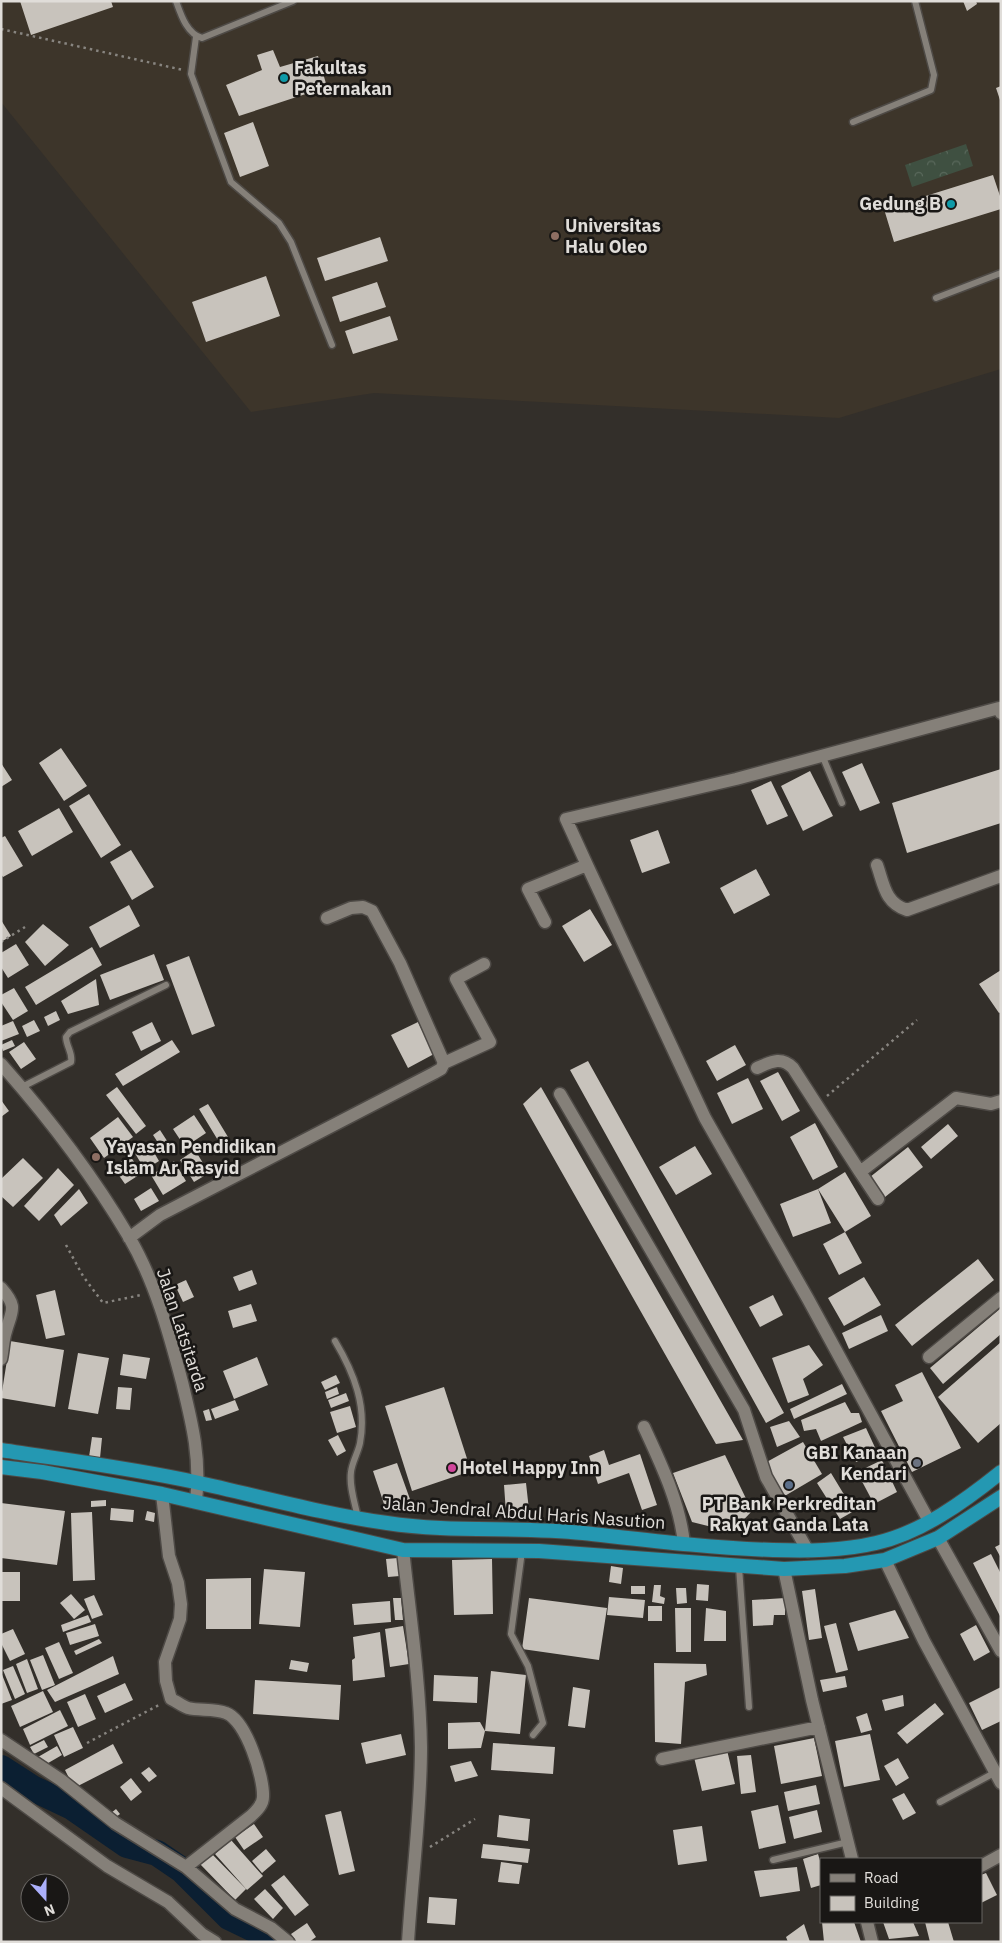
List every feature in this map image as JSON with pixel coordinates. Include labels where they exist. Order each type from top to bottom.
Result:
[{"type":"highway","name":"Jalan Jendral Abdul Haris Nasution","points":[[1,1450],[156,1474],[358,1519],[431,1529],[574,1532],[718,1548],[808,1551],[878,1543],[929,1521],[1001,1472]]},
{"type":"highway","name":"Jalan Jendral Abdul Haris Nasution","points":[[1,1467],[42,1472],[196,1501],[403,1550],[522,1550],[784,1569],[845,1566],[885,1560],[938,1538],[1001,1498]]},
{"type":"street","points":[[929,1521],[822,1324],[705,1118],[566,819],[736,780],[822,755],[1000,710]]},
{"type":"street","points":[[545,922],[528,889],[587,865]]},
{"type":"street","points":[[877,865],[888,895],[896,906],[907,910],[1001,876]]},
{"type":"street","points":[[327,918],[351,908],[363,907],[372,911],[400,964],[444,1063]]},
{"type":"street","points":[[129,1238],[160,1215],[434,1073],[444,1063],[490,1042],[456,979],[484,964]]},
{"type":"street","points":[[757,1068],[771,1062],[786,1061],[820,1108],[878,1199]]},
{"type":"street","name":"Jalan Latsitarda","points":[[1,1064],[22,1087],[67,1145],[129,1238],[154,1291],[175,1354],[197,1443],[198,1482],[196,1501]]},
{"type":"street","points":[[560,1094],[744,1410],[766,1477],[808,1551]]},
{"type":"street","points":[[860,1172],[956,1098],[992,1104],[1001,1101]]},
{"type":"street","points":[[1,1288],[10,1298],[13,1313],[4,1337],[1,1359]]},
{"type":"street","points":[[929,1357],[1001,1298]]},
{"type":"street","points":[[644,1427],[670,1486],[681,1523],[684,1544]]},
{"type":"street","points":[[162,1494],[169,1556],[178,1583],[181,1604],[180,1619],[166,1662],[166,1681],[171,1698],[188,1708],[226,1712],[236,1719],[244,1728],[252,1749],[264,1798],[260,1807],[251,1816],[186,1867]]},
{"type":"street","points":[[938,1538],[1001,1651]]},
{"type":"street","points":[[403,1550],[420,1738],[417,1850],[408,1942]]},
{"type":"street","points":[[885,1560],[947,1684],[998,1778]]},
{"type":"street","points":[[784,1569],[819,1727],[852,1858]]},
{"type":"street","points":[[662,1760],[819,1727]]},
{"type":"street","points":[[1,1740],[61,1780],[115,1822],[186,1867],[235,1909],[271,1928],[288,1942]]},
{"type":"street","points":[[1,1788],[107,1866],[168,1902],[202,1934],[215,1942]]},
{"type":"street","points":[[982,1865],[1001,1855]]},
{"type":"street","points":[[867,1923],[872,1942]]},
{"type":"lane","points":[[176,1],[181,15],[196,37],[191,74],[231,182],[279,222],[291,242],[332,345]]},
{"type":"lane","points":[[196,37],[202,38],[293,1]]},
{"type":"lane","points":[[853,122],[931,90],[934,75],[914,1]]},
{"type":"lane","points":[[936,298],[1001,274]]},
{"type":"lane","points":[[822,755],[842,802]]},
{"type":"lane","points":[[22,1087],[70,1062],[72,1057],[66,1042],[66,1037],[70,1032],[166,985]]},
{"type":"lane","points":[[335,1341],[357,1385],[361,1403],[362,1429],[351,1472],[358,1519]]},
{"type":"lane","points":[[522,1550],[511,1634],[528,1666],[543,1723],[533,1735]]},
{"type":"lane","points":[[739,1567],[749,1707]]},
{"type":"lane","points":[[940,1802],[998,1778]]},
{"type":"lane","points":[[773,1860],[848,1842]]},
{"type":"path","points":[[1,29],[182,70],[191,74]]},
{"type":"path","points":[[1,942],[25,926]]},
{"type":"path","points":[[820,1108],[823,1100],[917,1020]]},
{"type":"path","points":[[66,1245],[83,1276],[103,1303],[154,1291]]},
{"type":"path","points":[[87,1743],[171,1698]]},
{"type":"path","points":[[417,1850],[425,1850],[475,1819]]},
{"type":"shaded area","name":"Universitas Halu Oleo","points":[[1,1],[1001,1],[1001,369],[839,418],[374,393],[251,412],[1,102]]},
{"type":"green space","points":[[966,144],[973,166],[912,187],[905,165]]},
{"type":"building","points":[[20,1],[111,1],[113,7],[31,35]]},
{"type":"building","points":[[963,1],[976,1],[977,4],[967,11]]},
{"type":"building","name":"Fakultas Peternakan","points":[[273,50],[280,67],[318,56],[327,87],[239,116],[226,85],[262,70],[257,55]]},
{"type":"building","points":[[1001,86],[1001,99],[1000,100],[996,88]]},
{"type":"building","points":[[253,122],[269,166],[240,177],[224,133]]},
{"type":"building","name":"Gedung B","points":[[993,175],[1001,199],[1001,209],[894,242],[884,209]]},
{"type":"building","points":[[380,237],[388,261],[325,281],[317,258]]},
{"type":"building","points":[[266,276],[280,316],[206,342],[192,302]]},
{"type":"building","points":[[377,282],[386,307],[340,322],[332,297]]},
{"type":"building","points":[[390,316],[398,340],[353,354],[345,331]]},
{"type":"building","points":[[61,748],[87,786],[64,801],[39,763]]},
{"type":"building","points":[[1,763],[12,780],[1,787]]},
{"type":"building","points":[[862,763],[880,803],[860,811],[842,772]]},
{"type":"building","points":[[1001,769],[1001,823],[907,853],[892,803]]},
{"type":"building","points":[[810,771],[833,816],[803,831],[781,786]]},
{"type":"building","points":[[771,781],[788,816],[767,825],[751,790]]},
{"type":"building","points":[[89,794],[121,845],[101,858],[69,806]]},
{"type":"building","points":[[59,808],[73,832],[32,856],[18,831]]},
{"type":"building","points":[[658,830],[670,863],[642,873],[630,840]]},
{"type":"building","points":[[5,836],[23,866],[3,877],[1,874],[1,838]]},
{"type":"building","points":[[131,850],[154,887],[132,900],[110,862]]},
{"type":"building","points":[[756,869],[770,895],[734,914],[720,888]]},
{"type":"building","points":[[129,905],[140,926],[100,948],[89,927]]},
{"type":"building","points":[[590,909],[612,945],[584,962],[562,926]]},
{"type":"building","points":[[1,920],[11,936],[1,942]]},
{"type":"building","points":[[43,924],[69,945],[45,966],[25,942]]},
{"type":"building","points":[[16,944],[29,965],[8,978],[1,967],[1,953]]},
{"type":"building","points":[[92,947],[102,965],[36,1005],[25,987]]},
{"type":"building","points":[[154,954],[164,980],[110,1000],[100,975]]},
{"type":"building","points":[[189,956],[215,1026],[192,1035],[166,965]]},
{"type":"building","points":[[1001,970],[1001,1012],[999,1013],[979,984]]},
{"type":"building","points":[[96,979],[99,1005],[68,1014],[61,1001]]},
{"type":"building","points":[[14,988],[28,1011],[13,1020],[1,1002],[1,995]]},
{"type":"building","points":[[56,1011],[60,1020],[48,1026],[44,1017]]},
{"type":"building","points":[[34,1020],[40,1031],[27,1037],[22,1026]]},
{"type":"building","points":[[13,1021],[19,1034],[1,1041],[1,1026]]},
{"type":"building","points":[[152,1022],[161,1041],[141,1051],[132,1032]]},
{"type":"building","points":[[418,1022],[434,1054],[408,1068],[391,1035]]},
{"type":"building","points":[[12,1040],[15,1046],[3,1051],[1,1045]]},
{"type":"building","points":[[172,1040],[180,1052],[123,1086],[115,1074]]},
{"type":"building","points":[[24,1042],[36,1059],[21,1069],[9,1052]]},
{"type":"building","points":[[735,1045],[746,1065],[717,1081],[706,1061]]},
{"type":"building","points":[[588,1061],[784,1413],[766,1423],[570,1070]]},
{"type":"building","points":[[778,1072],[800,1111],[782,1121],[760,1081]]},
{"type":"building","points":[[748,1078],[763,1109],[732,1124],[717,1093]]},
{"type":"building","points":[[117,1087],[146,1126],[136,1134],[106,1095]]},
{"type":"building","points":[[541,1087],[743,1440],[716,1444],[523,1104]]},
{"type":"building","points":[[1,1100],[9,1111],[1,1117]]},
{"type":"building","points":[[208,1104],[228,1137],[219,1142],[199,1109]]},
{"type":"building","points":[[194,1115],[206,1133],[185,1147],[173,1129]]},
{"type":"building","points":[[118,1117],[133,1137],[104,1158],[90,1138]]},
{"type":"building","points":[[815,1123],[838,1167],[813,1180],[790,1137]]},
{"type":"building","points":[[948,1124],[958,1136],[931,1159],[921,1147]]},
{"type":"building","points":[[160,1130],[173,1150],[166,1155],[153,1135]]},
{"type":"building","points":[[148,1142],[159,1161],[145,1170],[133,1150]]},
{"type":"building","points":[[695,1146],[712,1174],[676,1195],[659,1167]]},
{"type":"building","points":[[908,1147],[923,1167],[885,1197],[870,1177]]},
{"type":"building","points":[[195,1150],[209,1173],[194,1182],[180,1160]]},
{"type":"building","points":[[130,1156],[142,1173],[125,1184],[113,1167]]},
{"type":"building","points":[[23,1158],[43,1178],[13,1207],[1,1196],[1,1179]]},
{"type":"building","points":[[174,1161],[186,1181],[163,1195],[151,1175]]},
{"type":"building","points":[[58,1168],[74,1185],[39,1221],[24,1206]]},
{"type":"building","points":[[845,1172],[871,1216],[845,1232],[818,1189]]},
{"type":"building","points":[[151,1188],[159,1201],[141,1211],[134,1199]]},
{"type":"building","points":[[79,1189],[88,1203],[61,1226],[54,1215]]},
{"type":"building","points":[[818,1189],[831,1223],[793,1237],[780,1204]]},
{"type":"building","points":[[845,1232],[862,1263],[839,1275],[823,1244]]},
{"type":"building","points":[[978,1259],[994,1280],[912,1346],[895,1325]]},
{"type":"building","points":[[252,1270],[257,1284],[239,1291],[233,1277]]},
{"type":"building","points":[[864,1277],[881,1305],[844,1326],[828,1298]]},
{"type":"building","points":[[186,1280],[194,1297],[183,1302],[175,1285]]},
{"type":"building","points":[[55,1290],[65,1335],[46,1339],[36,1295]]},
{"type":"building","points":[[773,1295],[783,1315],[760,1327],[749,1307]]},
{"type":"building","points":[[251,1304],[257,1321],[233,1328],[228,1311]]},
{"type":"building","points":[[1001,1308],[1001,1334],[943,1384],[930,1368]]},
{"type":"building","points":[[881,1315],[888,1331],[849,1349],[842,1333]]},
{"type":"building","points":[[10,1341],[64,1350],[55,1407],[1,1398]]},
{"type":"building","points":[[1001,1342],[1001,1423],[978,1443],[938,1397]]},
{"type":"building","points":[[809,1345],[823,1365],[803,1379],[809,1395],[788,1403],[772,1358]]},
{"type":"building","points":[[78,1353],[109,1358],[98,1414],[68,1409]]},
{"type":"building","points":[[123,1354],[150,1358],[146,1379],[120,1375]]},
{"type":"building","points":[[257,1357],[268,1385],[234,1399],[223,1371]]},
{"type":"building","points":[[922,1372],[961,1448],[912,1472],[881,1411],[903,1401],[895,1385]]},
{"type":"building","points":[[336,1375],[340,1383],[325,1390],[321,1382]]},
{"type":"building","points":[[842,1384],[847,1394],[794,1419],[790,1409]]},
{"type":"building","points":[[118,1387],[132,1388],[130,1410],[116,1409]]},
{"type":"building","points":[[337,1387],[339,1394],[327,1399],[325,1392]]},
{"type":"building","points":[[444,1387],[471,1471],[412,1491],[385,1406]]},
{"type":"building","points":[[346,1393],[349,1401],[331,1408],[328,1400]]},
{"type":"building","points":[[235,1400],[239,1410],[215,1419],[211,1409]]},
{"type":"building","points":[[845,1402],[851,1413],[859,1413],[862,1422],[821,1441],[816,1429],[804,1431],[801,1420]]},
{"type":"building","points":[[350,1406],[356,1427],[337,1433],[330,1412]]},
{"type":"building","points":[[209,1409],[212,1420],[206,1421],[203,1411]]},
{"type":"building","points":[[789,1421],[800,1437],[777,1447],[770,1427]]},
{"type":"building","points":[[866,1428],[878,1454],[856,1462],[843,1437]]},
{"type":"building","points":[[338,1435],[346,1451],[337,1456],[328,1440]]},
{"type":"building","points":[[92,1437],[102,1438],[100,1458],[89,1457]]},
{"type":"building","points":[[803,1442],[822,1474],[783,1497],[763,1464]]},
{"type":"building","points":[[604,1450],[609,1465],[640,1454],[657,1505],[642,1510],[629,1473],[598,1484],[589,1456]]},
{"type":"building","points":[[725,1455],[752,1511],[732,1532],[692,1522],[673,1473]]},
{"type":"building","points":[[882,1460],[897,1492],[874,1504],[857,1472]]},
{"type":"building","points":[[397,1463],[411,1502],[386,1510],[373,1471]]},
{"type":"building","points":[[831,1473],[854,1511],[840,1519],[817,1483]]},
{"type":"building","points":[[526,1483],[529,1510],[506,1513],[504,1485]]},
{"type":"building","points":[[106,1500],[106,1506],[91,1507],[91,1501]]},
{"type":"building","points":[[1,1503],[65,1511],[57,1565],[1,1558]]},
{"type":"building","points":[[111,1508],[134,1510],[133,1522],[110,1520]]},
{"type":"building","points":[[147,1511],[155,1513],[154,1522],[145,1520]]},
{"type":"building","points":[[92,1512],[95,1580],[73,1581],[71,1513]]},
{"type":"building","points":[[1001,1544],[1001,1558],[995,1547]]},
{"type":"building","points":[[991,1554],[1001,1574],[1001,1618],[973,1563]]},
{"type":"building","points":[[398,1558],[400,1576],[388,1577],[386,1559]]},
{"type":"building","points":[[492,1559],[493,1614],[454,1615],[452,1560]]},
{"type":"building","points":[[611,1566],[623,1568],[621,1584],[609,1582]]},
{"type":"building","points":[[264,1569],[305,1572],[300,1627],[259,1624]]},
{"type":"building","points":[[1,1572],[20,1572],[20,1601],[1,1601]]},
{"type":"building","points":[[251,1578],[251,1629],[206,1629],[206,1579]]},
{"type":"building","points":[[697,1584],[709,1585],[708,1601],[696,1600]]},
{"type":"building","points":[[654,1585],[661,1585],[660,1596],[665,1598],[664,1604],[652,1602]]},
{"type":"building","points":[[631,1586],[645,1586],[645,1594],[631,1594]]},
{"type":"building","points":[[676,1588],[686,1588],[687,1603],[677,1604]]},
{"type":"building","points":[[815,1589],[822,1638],[809,1640],[802,1591]]},
{"type":"building","points":[[71,1594],[85,1610],[74,1619],[60,1603]]},
{"type":"building","points":[[94,1595],[103,1615],[92,1619],[84,1599]]},
{"type":"building","points":[[609,1597],[645,1600],[643,1618],[607,1615]]},
{"type":"building","points":[[393,1598],[401,1598],[403,1620],[395,1620]]},
{"type":"building","points":[[529,1598],[607,1608],[599,1660],[522,1649]]},
{"type":"building","points":[[785,1598],[785,1615],[774,1615],[773,1625],[753,1626],[752,1600]]},
{"type":"building","points":[[390,1601],[391,1622],[354,1625],[352,1604]]},
{"type":"building","points":[[648,1606],[662,1606],[662,1621],[648,1621]]},
{"type":"building","points":[[675,1608],[691,1608],[691,1652],[676,1652]]},
{"type":"building","points":[[706,1608],[726,1611],[726,1641],[704,1641]]},
{"type":"building","points":[[895,1610],[909,1638],[858,1651],[849,1623]]},
{"type":"building","points":[[88,1615],[91,1622],[63,1632],[61,1625]]},
{"type":"building","points":[[836,1623],[848,1670],[836,1673],[824,1626]]},
{"type":"building","points":[[95,1624],[99,1636],[70,1645],[66,1633]]},
{"type":"building","points":[[976,1625],[990,1652],[974,1661],[960,1634]]},
{"type":"building","points":[[403,1626],[409,1664],[390,1667],[385,1629]]},
{"type":"building","points":[[13,1629],[25,1654],[10,1661],[1,1643],[1,1634]]},
{"type":"building","points":[[380,1632],[385,1677],[353,1681],[352,1660],[355,1658],[353,1637]]},
{"type":"building","points":[[99,1639],[102,1643],[76,1655],[74,1651]]},
{"type":"building","points":[[59,1642],[73,1673],[59,1679],[45,1648]]},
{"type":"building","points":[[43,1655],[55,1685],[42,1690],[30,1660]]},
{"type":"building","points":[[113,1656],[119,1674],[55,1702],[47,1690]]},
{"type":"building","points":[[27,1659],[38,1689],[27,1693],[16,1664]]},
{"type":"building","points":[[291,1660],[309,1663],[307,1672],[289,1669]]},
{"type":"building","points":[[654,1663],[706,1664],[707,1675],[685,1682],[681,1744],[655,1742]]},
{"type":"building","points":[[13,1666],[25,1694],[15,1699],[3,1670]]},
{"type":"building","points":[[491,1671],[526,1675],[520,1734],[485,1731]]},
{"type":"building","points":[[1,1672],[12,1700],[1,1704]]},
{"type":"building","points":[[434,1675],[478,1677],[477,1703],[433,1701]]},
{"type":"building","points":[[845,1676],[847,1687],[823,1692],[820,1680]]},
{"type":"building","points":[[255,1680],[341,1685],[339,1720],[253,1714]]},
{"type":"building","points":[[125,1683],[133,1700],[105,1713],[97,1696]]},
{"type":"building","points":[[573,1687],[590,1690],[585,1728],[568,1726]]},
{"type":"building","points":[[1001,1687],[1001,1721],[982,1730],[969,1703]]},
{"type":"building","points":[[43,1691],[53,1712],[20,1727],[11,1706]]},
{"type":"building","points":[[85,1694],[96,1719],[78,1727],[67,1702]]},
{"type":"building","points":[[903,1695],[904,1706],[885,1711],[882,1700]]},
{"type":"building","points":[[935,1703],[944,1714],[907,1744],[897,1733]]},
{"type":"building","points":[[60,1710],[68,1726],[30,1745],[23,1729]]},
{"type":"building","points":[[867,1713],[872,1730],[861,1733],[856,1717]]},
{"type":"building","points":[[480,1722],[485,1731],[481,1748],[448,1749],[448,1723]]},
{"type":"building","points":[[73,1727],[83,1748],[64,1757],[54,1735]]},
{"type":"building","points":[[401,1734],[406,1755],[366,1764],[361,1743]]},
{"type":"building","points":[[870,1734],[880,1780],[844,1787],[835,1741]]},
{"type":"building","points":[[814,1738],[822,1776],[781,1784],[774,1746]]},
{"type":"building","points":[[44,1740],[48,1747],[34,1754],[30,1747]]},
{"type":"building","points":[[493,1743],[555,1747],[553,1774],[491,1770]]},
{"type":"building","points":[[113,1744],[123,1763],[74,1788],[65,1770]]},
{"type":"building","points":[[57,1746],[62,1755],[43,1766],[38,1757]]},
{"type":"building","points":[[727,1750],[735,1784],[702,1791],[694,1757]]},
{"type":"building","points":[[751,1755],[756,1792],[741,1794],[737,1756]]},
{"type":"building","points":[[898,1758],[909,1778],[896,1786],[884,1766]]},
{"type":"building","points":[[471,1761],[478,1776],[455,1782],[450,1766]]},
{"type":"building","points":[[149,1767],[157,1776],[149,1782],[141,1773]]},
{"type":"building","points":[[131,1778],[142,1792],[131,1801],[120,1787]]},
{"type":"building","points":[[816,1785],[820,1804],[788,1811],[784,1792]]},
{"type":"building","points":[[904,1793],[916,1813],[903,1820],[892,1799]]},
{"type":"building","points":[[778,1805],[786,1843],[759,1849],[751,1811]]},
{"type":"building","points":[[116,1809],[120,1814],[116,1817],[111,1813]]},
{"type":"building","points":[[817,1810],[822,1832],[794,1839],[789,1817]]},
{"type":"building","points":[[341,1811],[355,1871],[339,1875],[325,1815]]},
{"type":"building","points":[[499,1815],[530,1819],[528,1841],[497,1837]]},
{"type":"building","points":[[254,1824],[263,1837],[244,1850],[235,1837]]},
{"type":"building","points":[[702,1826],[707,1861],[678,1865],[673,1830]]},
{"type":"building","points":[[231,1840],[263,1876],[247,1890],[215,1854]]},
{"type":"building","points":[[483,1844],[530,1849],[528,1863],[481,1858]]},
{"type":"building","points":[[266,1849],[276,1861],[262,1873],[252,1861]]},
{"type":"building","points":[[211,1853],[246,1889],[235,1900],[200,1864]]},
{"type":"building","points":[[818,1854],[820,1861],[820,1885],[811,1888],[803,1859]]},
{"type":"building","points":[[501,1862],[522,1865],[519,1884],[498,1882]]},
{"type":"building","points":[[797,1867],[800,1891],[760,1897],[754,1871]]},
{"type":"building","points":[[986,1873],[997,1895],[982,1902],[982,1875]]},
{"type":"building","points":[[284,1875],[309,1905],[295,1916],[271,1885]]},
{"type":"building","points":[[265,1889],[283,1908],[273,1919],[254,1899]]},
{"type":"building","points":[[429,1897],[457,1899],[455,1925],[427,1923]]},
{"type":"building","points":[[307,1923],[316,1937],[309,1942],[297,1942],[291,1934]]},
{"type":"building","points":[[822,1923],[854,1923],[861,1942],[824,1942]]},
{"type":"building","points":[[883,1923],[913,1923],[919,1936],[889,1939]]},
{"type":"building","points":[[925,1923],[948,1923],[954,1942],[930,1942]]},
{"type":"building","points":[[804,1924],[810,1942],[788,1942],[786,1937]]},
{"type":"waterway","points":[[1,1768],[32,1788],[72,1807],[127,1845],[157,1853],[182,1870],[229,1917],[264,1934],[271,1942]]},
{"type":"place","name":"Fakultas Peternakan","points":[[284,78]]},
{"type":"place","name":"Gedung B","points":[[951,204]]},
{"type":"place","name":"Universitas Halu Oleo","points":[[555,236]]},
{"type":"place","name":"Yayasan Pendidikan Islam Ar Rasyid","points":[[96,1157]]},
{"type":"place","name":"GBI Kanaan Kendari","points":[[917,1463]]},
{"type":"place","name":"Hotel Happy Inn","points":[[452,1468]]},
{"type":"place","name":"PT Bank Perkreditan Rakyat Ganda Lata","points":[[789,1485]]}]
